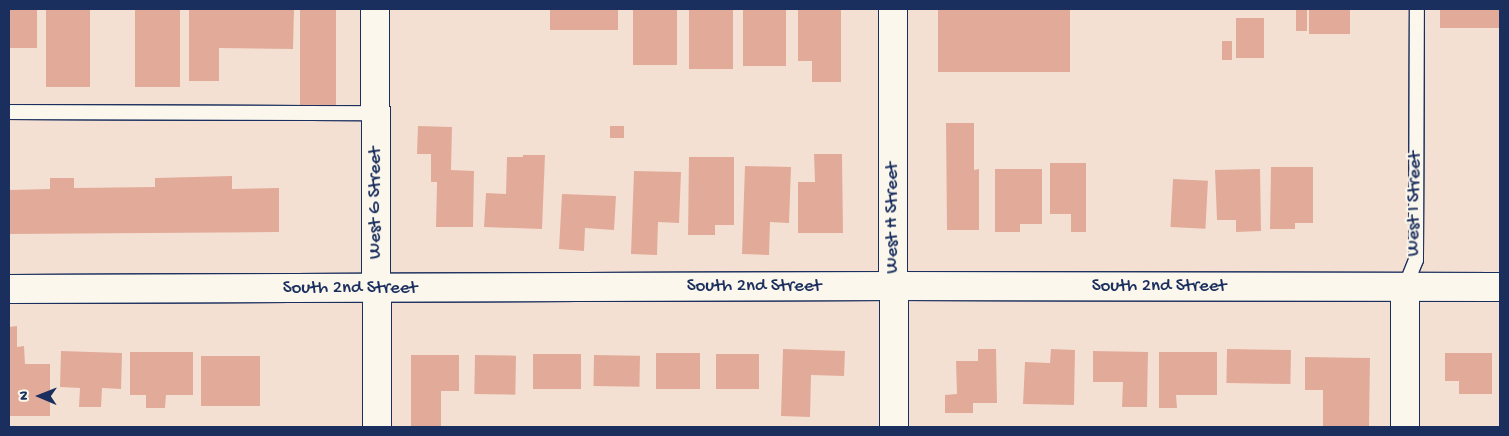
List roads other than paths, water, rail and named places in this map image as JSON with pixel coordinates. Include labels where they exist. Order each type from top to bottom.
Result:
[{"type":"street","name":"West G Street","points":[[375,9],[377,427]]},
{"type":"street","name":"West H Street","points":[[893,9],[894,427]]},
{"type":"street","name":"South 2nd Street","points":[[9,289],[893,286],[1500,287]]},
{"type":"street","name":"West I Street","points":[[1405,287],[1405,427]]},
{"type":"lane","name":"West I Street","points":[[1405,287],[1416,260],[1418,9]]},
{"type":"lane","points":[[9,112],[376,113]]}]
